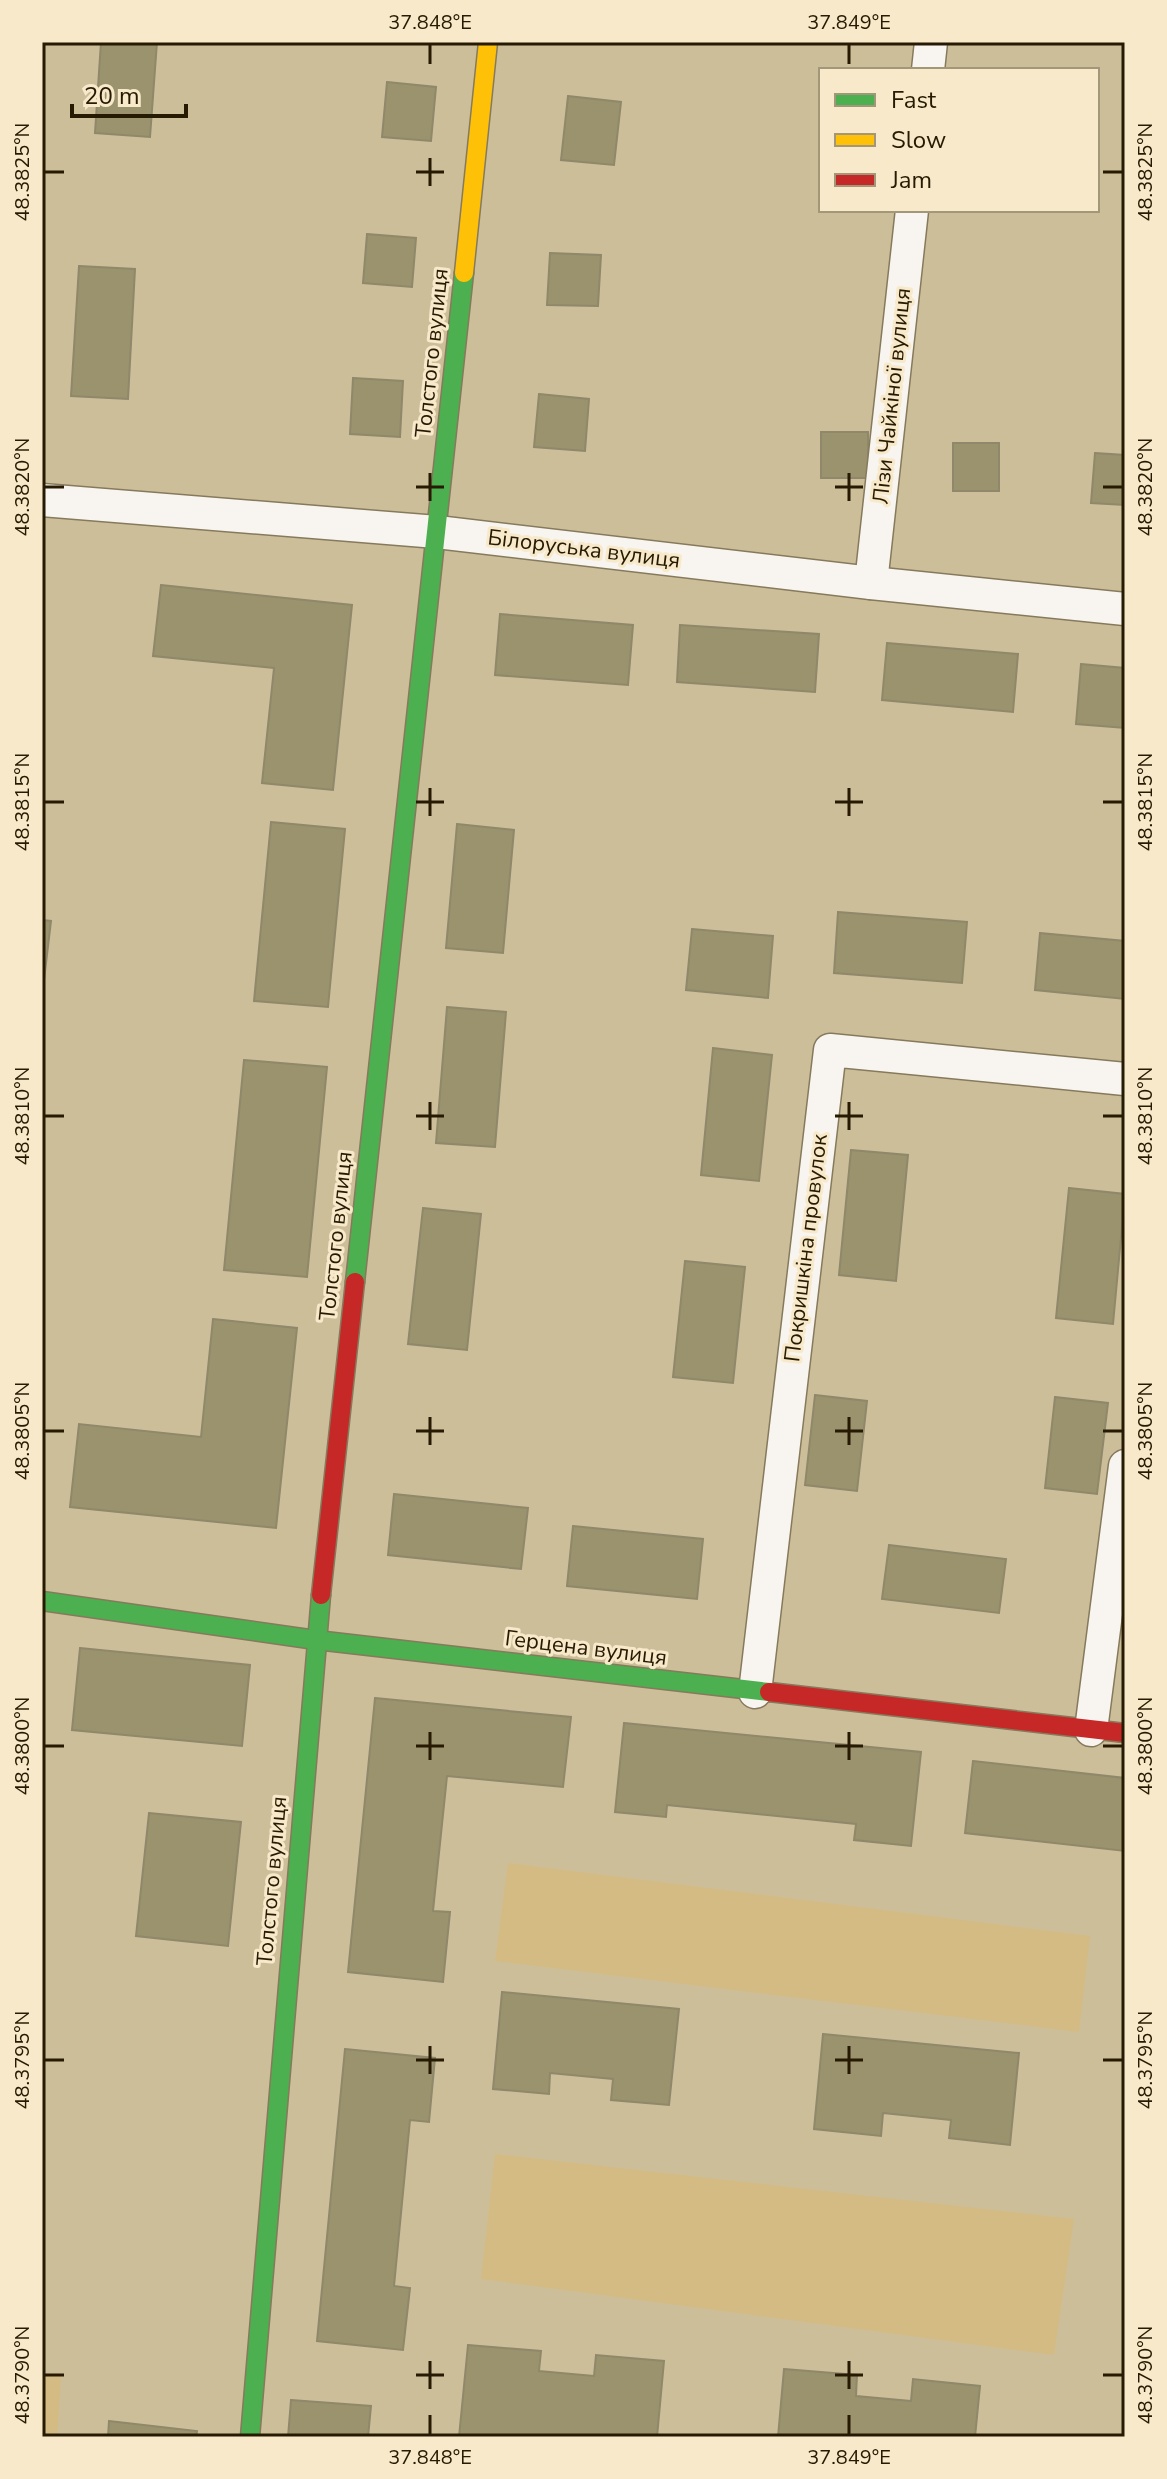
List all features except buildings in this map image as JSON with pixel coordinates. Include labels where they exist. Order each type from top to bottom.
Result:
[{"type":"street","name":"Толстого вулиця","points":[[250,2437],[316,1640],[488,42]]},
{"type":"street","points":[[928,68],[931,42]]},
{"type":"street","name":"Лізи Чайкіної вулиця","points":[[871,583],[912,212]]},
{"type":"street","name":"Білоруська вулиця","points":[[42,500],[437,532],[871,583],[1125,609]]},
{"type":"street","name":"Покришкіна провулок","points":[[755,1692],[830,1050],[1125,1079]]},
{"type":"street","points":[[1091,1730],[1125,1466]]},
{"type":"street","name":"Герцена вулиця","points":[[42,1601],[316,1640],[1125,1733]]},
{"type":"shaded area","points":[[508,1863],[1090,1936],[1079,2032],[495,1961]]},
{"type":"shaded area","points":[[495,2154],[1074,2219],[1054,2355],[481,2279]]},
{"type":"shaded area","points":[[42,2376],[61,2377],[57,2437],[42,2437]]},
{"type":"traffic: fast","points":[[355,1282],[464,273]]},
{"type":"traffic: fast","points":[[250,2437],[321,1595]]},
{"type":"traffic: fast","points":[[42,1601],[316,1640],[769,1692]]},
{"type":"traffic: slow","points":[[464,273],[488,42]]},
{"type":"traffic: jam","points":[[321,1595],[355,1282]]},
{"type":"traffic: jam","points":[[769,1692],[1125,1733]]}]
